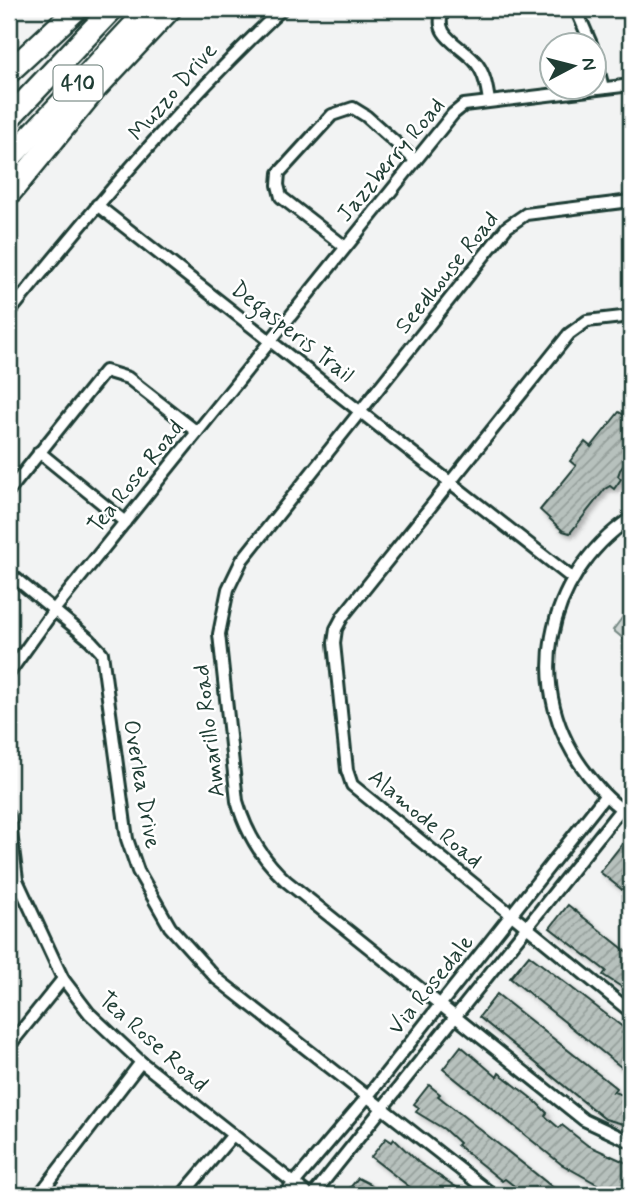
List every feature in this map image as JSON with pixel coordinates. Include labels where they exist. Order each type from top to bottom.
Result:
[{"type":"highway","points":[[9,72],[77,9]]},
{"type":"highway","name":"410","points":[[9,118],[112,9]]},
{"type":"highway","name":"410","points":[[9,159],[149,9]]},
{"type":"highway","points":[[9,194],[96,88],[170,9]]},
{"type":"street","name":"Muzzo Drive","points":[[97,205],[124,178],[202,86],[282,9]]},
{"type":"street","points":[[444,9],[439,21],[441,32],[479,66],[489,101]]},
{"type":"street","points":[[576,9],[586,32]]},
{"type":"street","name":"Jazzberry Road","points":[[608,87],[631,85]]},
{"type":"street","name":"Jazzberry Road","points":[[270,340],[344,246],[464,104],[538,95]]},
{"type":"street","points":[[344,246],[281,197],[279,173],[332,115],[353,108],[415,160]]},
{"type":"street","name":"Seedhouse Road","points":[[362,411],[513,221],[534,212],[631,201]]},
{"type":"street","points":[[9,313],[97,205]]},
{"type":"street","name":"Degasperis Trail","points":[[97,205],[572,578]]},
{"type":"street","name":"Alamode Road","points":[[631,316],[587,321],[574,329],[336,629],[334,643],[352,786],[631,1012]]},
{"type":"street","name":"Tea Rose Road","points":[[9,673],[54,610],[270,340]]},
{"type":"street","points":[[9,491],[105,371],[128,378],[197,432]]},
{"type":"street","name":"Amarillo Road","points":[[362,411],[250,549],[228,589],[220,621],[220,650],[237,801],[252,839],[275,872],[584,1120],[631,1142]]},
{"type":"street","points":[[39,452],[125,522]]},
{"type":"street","name":"Via Rosedale","points":[[311,1195],[456,1017],[525,927],[626,812],[605,796],[567,742],[551,693],[549,670],[553,629],[572,578],[597,545],[631,518]]},
{"type":"street","name":"Overlea Drive","points":[[9,573],[102,653],[127,839],[138,871],[158,909],[188,951],[216,978],[493,1195]]},
{"type":"street","name":"Via Rosedale","points":[[284,1195],[368,1096],[605,796]]},
{"type":"street","name":"Tea Rose Road","points":[[9,816],[13,882],[63,979],[89,1013],[141,1062],[232,1136],[311,1195]]},
{"type":"street","points":[[9,1046],[63,979]]},
{"type":"street","points":[[39,1195],[141,1062]]},
{"type":"street","points":[[182,1195],[232,1136]]},
{"type":"shaded area","points":[[631,606],[631,645],[613,630]]},
{"type":"building","points":[[619,412],[631,419],[631,456],[620,470],[618,476],[621,479],[614,489],[610,486],[605,489],[570,533],[563,531],[540,510],[576,466],[570,461],[585,442],[591,447]]},
{"type":"building","points":[[623,843],[631,849],[631,897],[600,872]]},
{"type":"building","points":[[568,905],[631,955],[631,993],[603,975],[606,971],[550,928]]},
{"type":"building","points":[[529,955],[624,1028],[622,1033],[631,1040],[631,1075],[510,978]]},
{"type":"building","points":[[497,994],[616,1088],[613,1092],[631,1097],[631,1122],[628,1121],[627,1125],[605,1119],[479,1017]]},
{"type":"building","points":[[461,1046],[497,1077],[499,1073],[535,1101],[547,1113],[545,1116],[559,1128],[562,1125],[587,1145],[629,1164],[631,1194],[606,1189],[561,1164],[443,1069]]},
{"type":"building","points":[[429,1085],[440,1094],[438,1096],[556,1190],[552,1195],[526,1195],[505,1179],[502,1181],[457,1145],[459,1143],[444,1129],[416,1112],[419,1108],[414,1104]]},
{"type":"building","points":[[386,1138],[392,1142],[394,1139],[418,1162],[459,1189],[454,1195],[420,1195],[371,1157]]},
{"type":"building","points":[[358,1178],[368,1183],[383,1195],[344,1195]]}]
